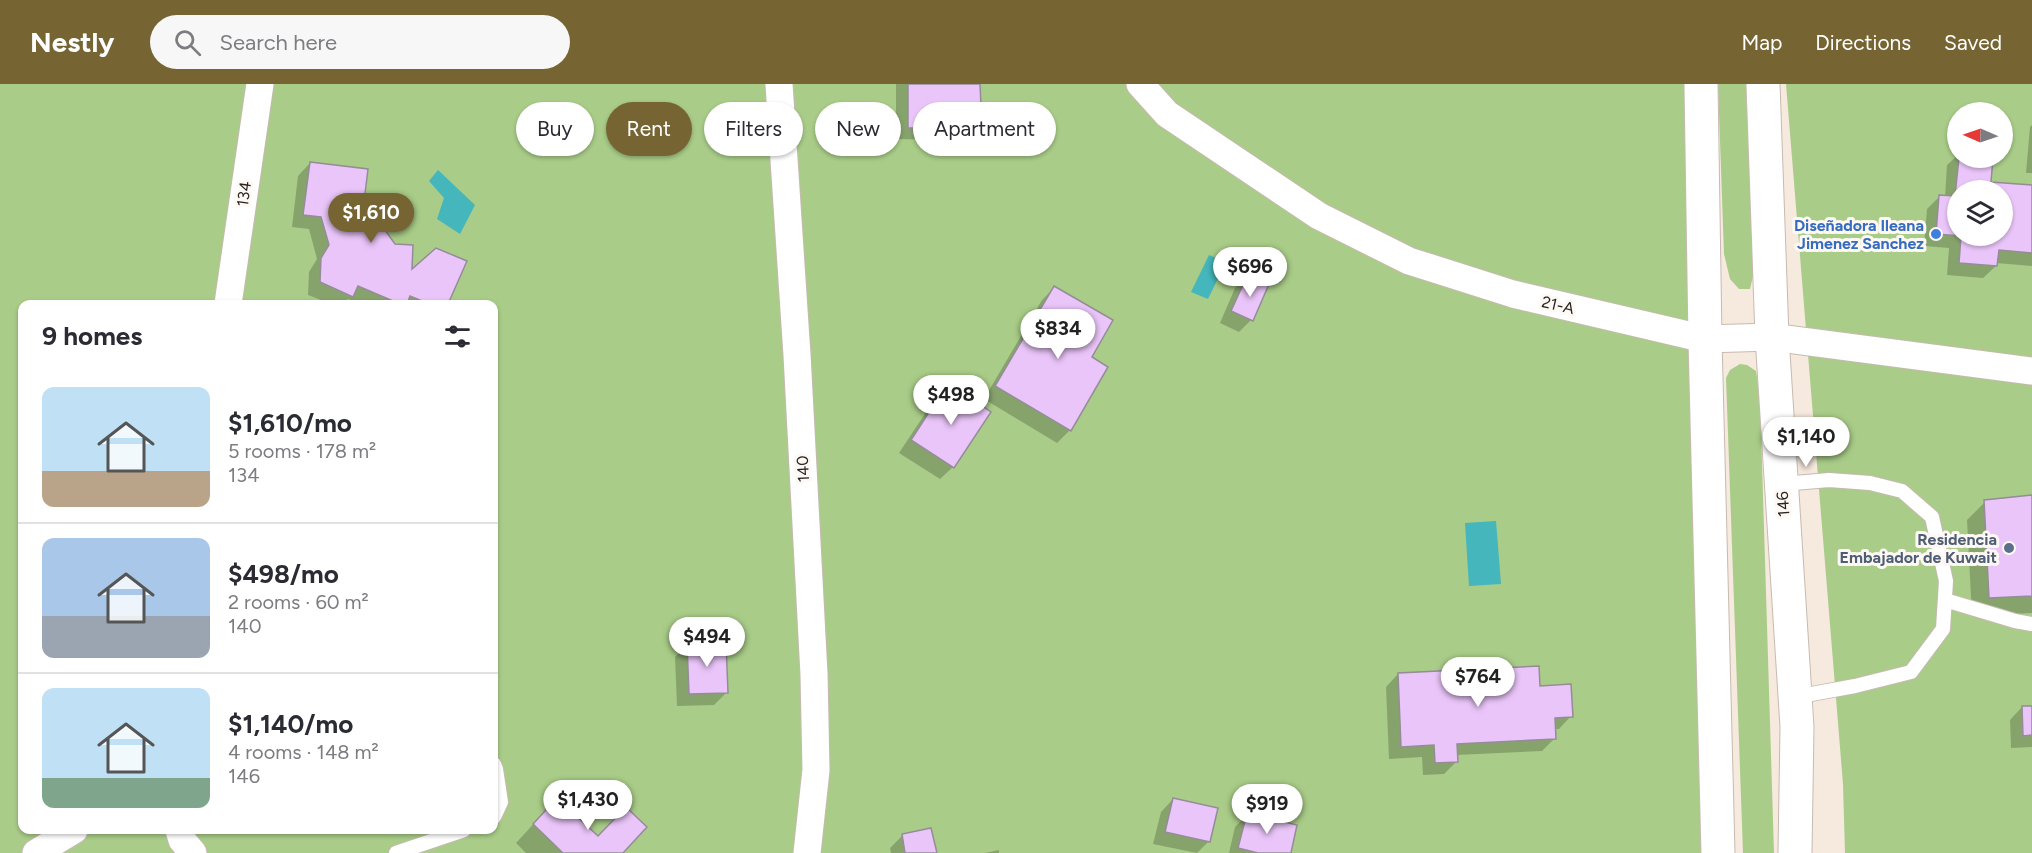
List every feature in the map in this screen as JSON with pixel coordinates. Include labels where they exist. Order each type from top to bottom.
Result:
[{"type":"main road","points":[[1701,84],[1718,853]]},
{"type":"main road","name":"146","points":[[1763,84],[1772,337],[1797,728],[1795,853]]},
{"type":"street","name":"134","points":[[229,300],[260,84]]},
{"type":"street","name":"140","points":[[779,84],[798,355],[814,674],[816,771],[807,853]]},
{"type":"street","name":"21-A","points":[[1140,84],[1167,114],[1319,216],[1409,261],[1513,294],[1705,339],[1772,337],[2032,371]]},
{"type":"street","points":[[36,853],[67,834]]},
{"type":"street","points":[[180,834],[182,840],[193,853]]},
{"type":"lane","points":[[1781,484],[1829,480],[1870,483],[1902,491],[1932,517],[1946,581],[1943,629],[1911,672],[1855,686],[1795,697]]},
{"type":"lane","points":[[1945,600],[2032,624]]},
{"type":"lane","points":[[498,782],[501,802],[498,808]]},
{"type":"lane","points":[[396,853],[452,834]]},
{"type":"green space","points":[[0,84],[1701,84],[1718,853],[0,853]]},
{"type":"green space","points":[[1718,84],[1746,84],[1754,272],[1750,289],[1739,289],[1730,279],[1724,254]]},
{"type":"green space","points":[[1786,84],[2032,84],[2032,853],[1845,853],[1843,784]]},
{"type":"green space","points":[[1740,364],[1747,365],[1756,371],[1760,398],[1774,853],[1743,853],[1726,378],[1730,370]]},
{"type":"water","points":[[438,170],[475,205],[460,234],[437,219],[444,198],[429,181]]},
{"type":"water","points":[[1209,255],[1226,262],[1208,299],[1191,292]]},
{"type":"water","points":[[1496,521],[1501,584],[1469,586],[1465,523]]},
{"type":"building","points":[[908,84],[980,84],[981,102],[913,102],[913,128],[908,128]]},
{"type":"building","points":[[310,162],[368,169],[363,210],[387,213],[385,230],[395,244],[413,245],[412,269],[436,248],[467,261],[450,300],[420,300],[410,296],[408,300],[391,300],[358,286],[353,297],[320,282],[321,258],[329,245],[321,217],[303,215]]},
{"type":"building","points":[[1958,168],[1992,168],[1991,180],[1957,180]]},
{"type":"building","points":[[2013,184],[2032,185],[2032,253],[1999,250],[1997,266],[1959,263],[1960,246],[2013,246]]},
{"type":"building","points":[[1939,195],[1947,196],[1947,235],[1936,234]]},
{"type":"building","points":[[1248,274],[1269,284],[1253,321],[1231,311]]},
{"type":"building","points":[[1054,286],[1113,320],[1092,357],[1108,367],[1071,431],[995,386]]},
{"type":"building","points":[[948,383],[991,412],[954,468],[911,440]]},
{"type":"building","name":"Residencia Embajador de Kuwait","points":[[2032,495],[2032,596],[1989,598],[1984,500]]},
{"type":"building","points":[[726,642],[728,693],[689,694],[687,643]]},
{"type":"building","points":[[1539,666],[1540,686],[1571,684],[1573,717],[1555,718],[1556,739],[1457,744],[1458,762],[1435,763],[1434,745],[1401,747],[1398,673]]},
{"type":"building","points":[[2022,706],[2032,706],[2032,735],[2023,736]]},
{"type":"building","points":[[557,798],[598,836],[626,807],[647,827],[623,853],[563,853],[533,824]]},
{"type":"building","points":[[1173,798],[1218,808],[1210,842],[1165,832]]},
{"type":"building","points":[[1247,813],[1297,825],[1291,853],[1258,853],[1238,848]]},
{"type":"building","points":[[931,828],[937,853],[905,853],[902,834]]},
{"type":"place","name":"Diseñadora Ileana Jimenez Sanchez","points":[[1936,234]]},
{"type":"place","name":"Residencia Embajador de Kuwait","points":[[2009,548]]}]
